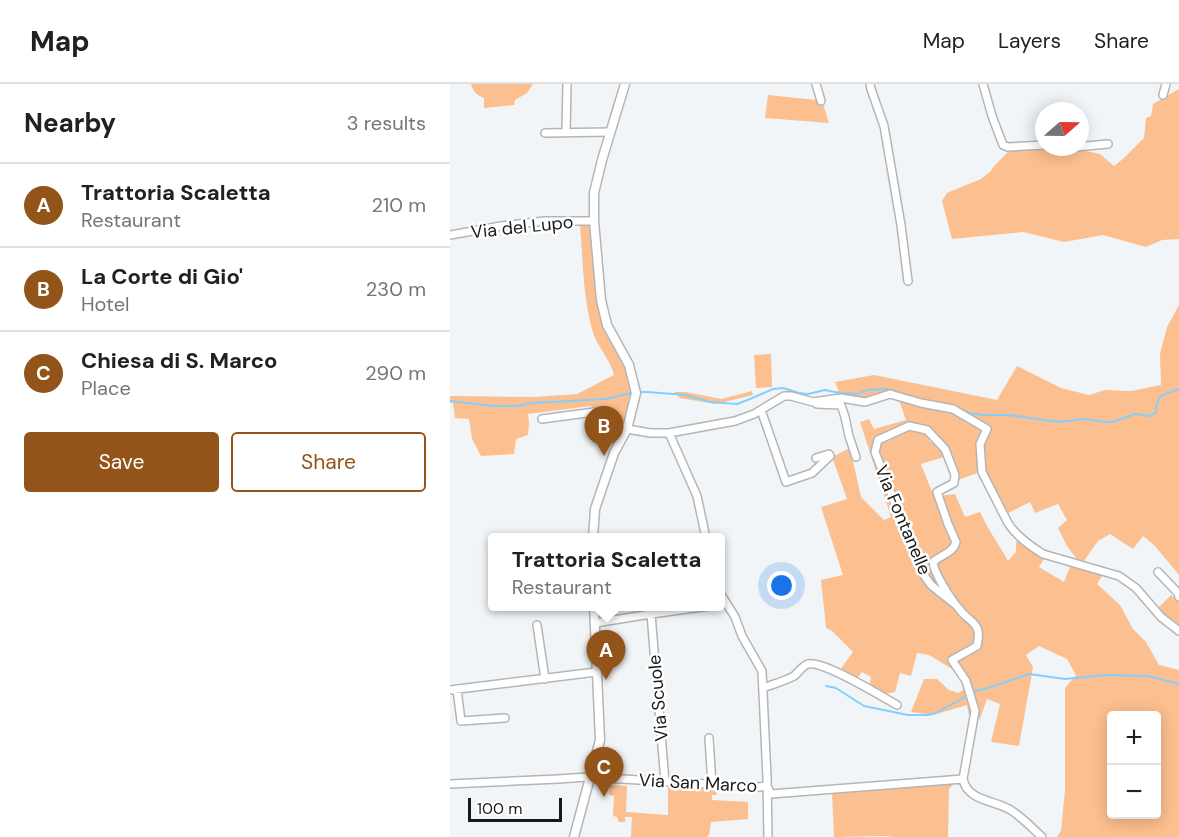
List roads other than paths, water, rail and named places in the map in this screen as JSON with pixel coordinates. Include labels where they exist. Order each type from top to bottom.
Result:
[{"type":"street","points":[[566,132],[567,84]]},
{"type":"street","points":[[593,533],[595,509],[606,473],[627,429],[636,397],[629,365],[607,325],[602,300],[594,220],[594,193],[625,84]]},
{"type":"street","points":[[816,84],[821,101]]},
{"type":"street","points":[[870,84],[885,126],[908,281]]},
{"type":"street","points":[[982,84],[1003,145],[1008,147],[1035,146]]},
{"type":"street","points":[[1163,95],[1166,84]]},
{"type":"street","points":[[545,133],[610,132]]},
{"type":"street","points":[[1089,146],[1108,144]]},
{"type":"street","name":"Via del Lupo","points":[[450,235],[545,221],[594,220]]},
{"type":"street","points":[[813,402],[841,398],[865,402],[890,394],[953,409],[985,427],[986,430],[980,444],[982,472],[1012,530],[1044,554],[1119,576],[1136,588],[1161,616],[1179,631]]},
{"type":"street","points":[[542,419],[594,412],[627,429],[650,433],[669,433],[735,421],[754,414],[784,396],[791,396],[817,404],[841,405],[856,458]]},
{"type":"street","points":[[761,410],[786,482],[812,472],[830,456],[829,454],[816,458]]},
{"type":"street","name":"Via Fontanelle","points":[[956,605],[931,585],[921,571],[875,452],[878,440],[909,426],[927,430],[945,449],[955,475],[954,483],[937,492],[956,542],[955,546],[933,562],[934,570],[956,605],[977,627],[979,635],[977,646],[952,660],[966,681],[975,711],[963,779]]},
{"type":"street","points":[[669,433],[697,496],[705,533]]},
{"type":"street","points":[[1158,572],[1178,593],[1179,597]]},
{"type":"street","points":[[725,606],[735,616],[742,636],[762,671],[768,837]]},
{"type":"street","points":[[574,837],[600,740],[594,611]]},
{"type":"street","points":[[595,623],[673,611]]},
{"type":"street","name":"Via Scuole","points":[[651,614],[665,782]]},
{"type":"street","points":[[537,625],[546,679]]},
{"type":"street","points":[[763,688],[795,675],[810,663],[818,664],[842,674],[897,705]]},
{"type":"street","points":[[505,718],[461,721],[454,689],[596,672]]},
{"type":"street","points":[[709,738],[712,784]]},
{"type":"street","name":"Via San Marco","points":[[450,784],[591,777],[766,786]]},
{"type":"street","points":[[766,786],[771,794],[963,779],[964,787],[971,794],[1008,808],[1023,818],[1042,837]]},
{"type":"waterway","points":[[450,401],[517,406],[606,399],[634,392],[647,392],[686,395],[710,402],[737,404],[773,389],[783,388],[808,394],[825,390],[856,394],[868,390],[886,389],[906,395]]},
{"type":"waterway","points":[[957,408],[983,415],[1009,415],[1059,422],[1084,419],[1113,422],[1135,414],[1150,416],[1156,412],[1159,398],[1179,389]]},
{"type":"waterway","points":[[826,686],[836,688],[864,706],[908,715],[928,715],[936,713],[971,692],[1029,674],[1065,679],[1106,675],[1148,676],[1179,684]]},
{"type":"place","name":"La Corte di Gio'","points":[[604,456]]},
{"type":"place","name":"Trattoria Scaletta","points":[[606,680]]},
{"type":"place","name":"Chiesa di S. Marco","points":[[604,797]]}]
